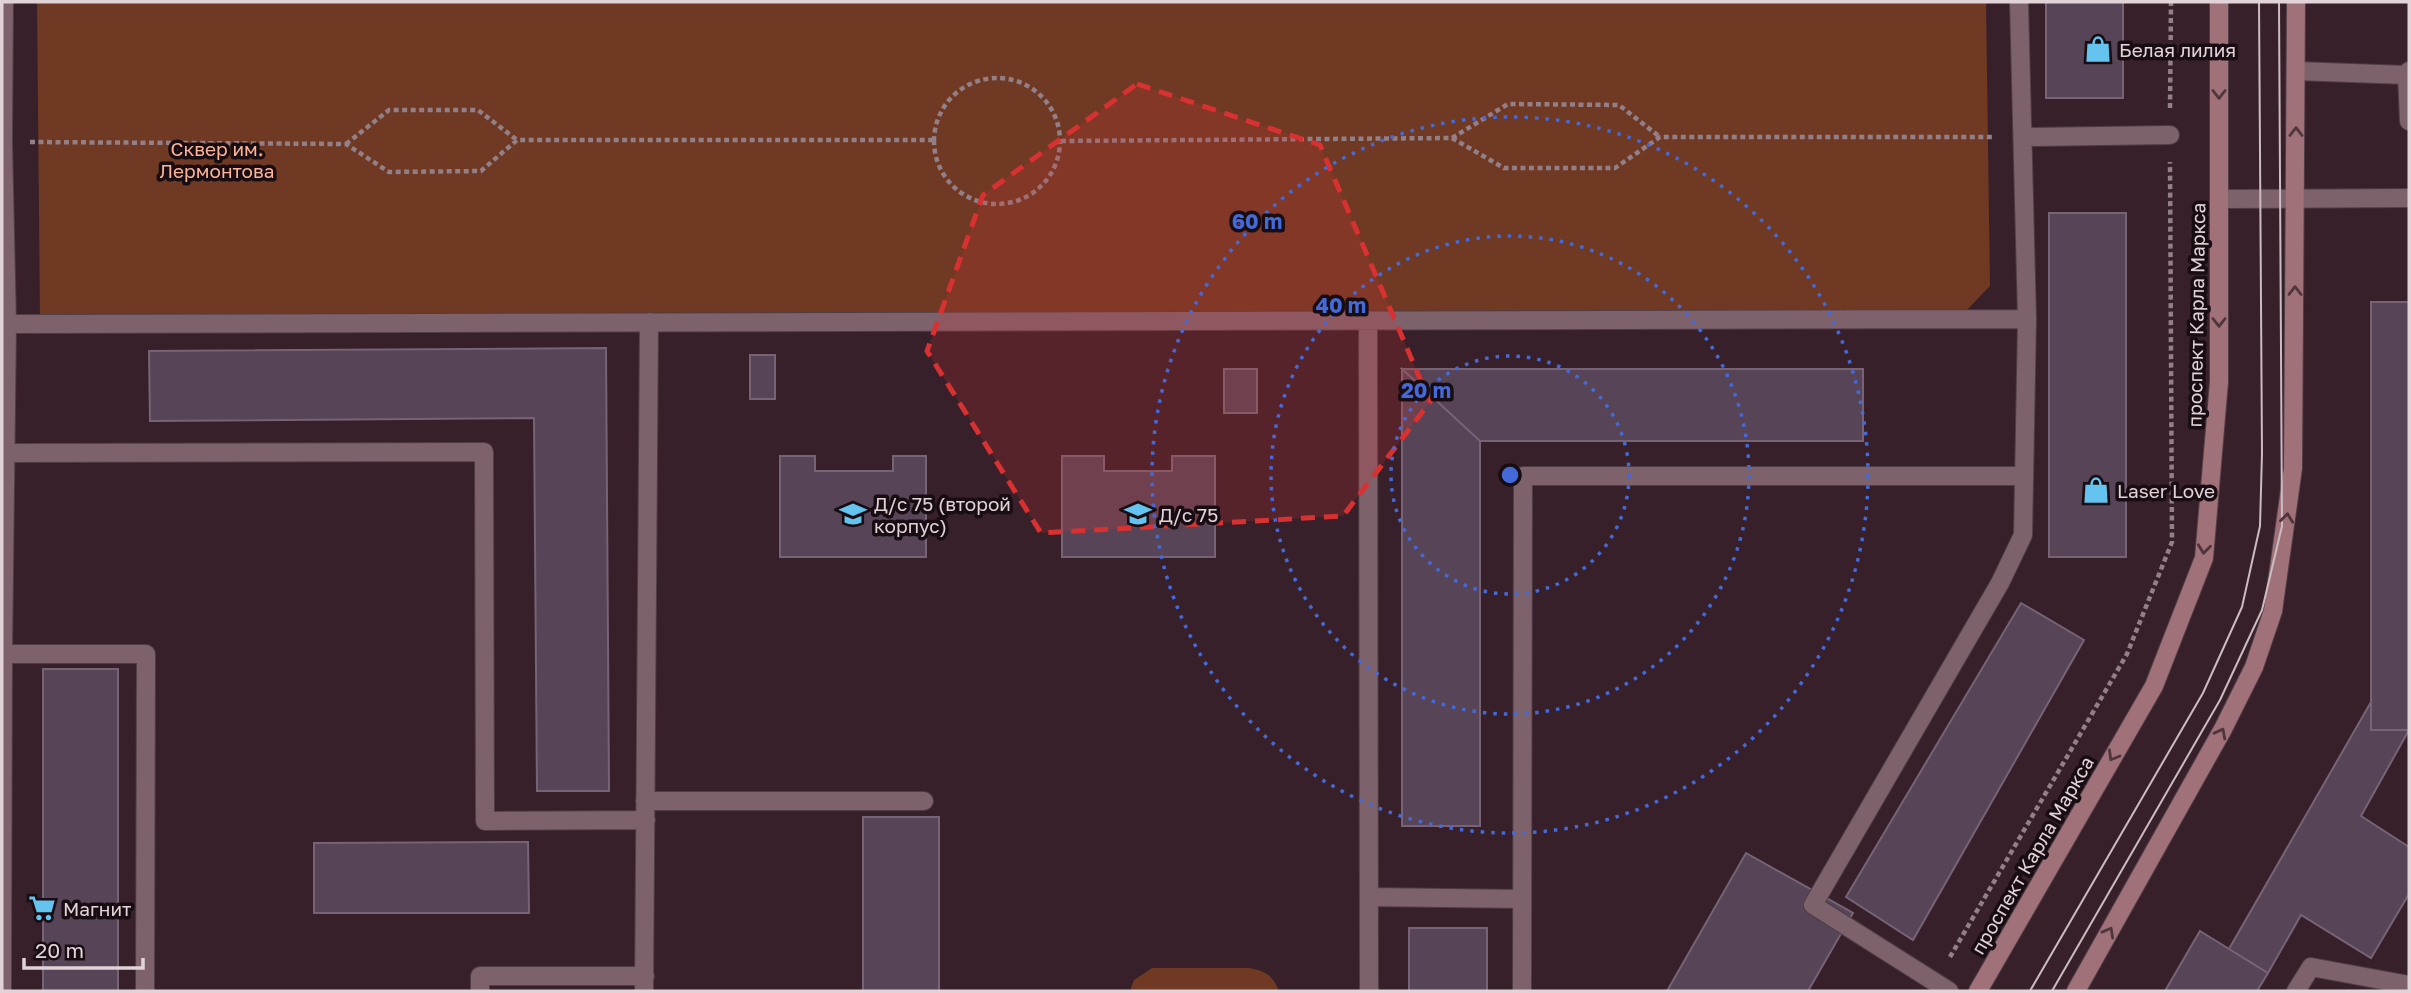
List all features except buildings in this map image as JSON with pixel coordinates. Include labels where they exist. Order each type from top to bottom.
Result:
[{"type":"main road","name":"проспект Карла Маркса","points":[[1978,991],[2154,686],[2204,558],[2219,382],[2219,2]]},
{"type":"main road","points":[[2076,991],[2223,729],[2253,667],[2273,611],[2293,468],[2296,2]]},
{"type":"lane","points":[[2,991],[7,324],[3,142],[4,2]]},
{"type":"lane","points":[[1942,987],[1813,905],[2000,583],[2023,535],[2026,319],[2019,2]]},
{"type":"lane","points":[[2296,71],[2408,73],[2409,121]]},
{"type":"lane","points":[[2023,137],[2170,135]]},
{"type":"lane","points":[[2219,200],[2409,198]]},
{"type":"lane","points":[[7,324],[2026,319]]},
{"type":"lane","points":[[1367,320],[1369,991]]},
{"type":"lane","points":[[480,991],[480,976],[645,984],[649,322]]},
{"type":"lane","points":[[5,453],[484,452],[485,821],[646,820]]},
{"type":"lane","points":[[1522,991],[1523,476],[2023,476]]},
{"type":"lane","points":[[3,654],[146,654],[145,991]]},
{"type":"lane","points":[[645,801],[923,801]]},
{"type":"lane","points":[[1369,897],[1522,899]]},
{"type":"lane","points":[[2297,991],[2311,967],[2409,985]]},
{"type":"path","points":[[1942,987],[2127,654],[2172,542],[2171,2]]},
{"type":"path","points":[[997,77],[1021,82],[1042,96],[1056,116],[1061,141],[1056,166],[1042,186],[1021,200],[996,205],[972,200],[951,186],[938,165],[933,140],[938,116],[952,96],[973,82],[997,77]]},
{"type":"path","points":[[1452,138],[1508,104],[1619,105],[1660,137]]},
{"type":"path","points":[[346,144],[389,110],[478,110],[517,140],[933,140]]},
{"type":"path","points":[[1061,141],[1452,138],[1504,167],[1615,167],[1660,137],[2023,137]]},
{"type":"path","points":[[3,142],[346,144],[389,172],[481,171],[517,140]]},
{"type":"highlighted area","points":[[1137,84],[1320,145],[1430,402],[1343,516],[1041,533],[927,351],[983,195]]},
{"type":"green space","name":"Сквер им. Лермонтова","points":[[37,2],[1986,2],[1990,286],[1963,314],[594,314],[40,318]]},
{"type":"green space","points":[[1152,968],[1249,968],[1268,975],[1279,991],[1130,991],[1134,980]]},
{"type":"tram line","points":[[2030,991],[2203,693],[2242,607],[2260,526],[2262,453],[2259,2]]},
{"type":"tram line","points":[[2052,991],[2220,700],[2262,610],[2282,526],[2279,2]]},
{"type":"place","name":"Белая лилия","points":[[2098,49]]},
{"type":"place","name":"Laser Love","points":[[2096,490]]},
{"type":"place","name":"Д/с 75 (второй корпус)","points":[[853,514]]},
{"type":"place","name":"Д/с 75","points":[[1138,514]]},
{"type":"place","name":"Магнит","points":[[42,908]]}]
